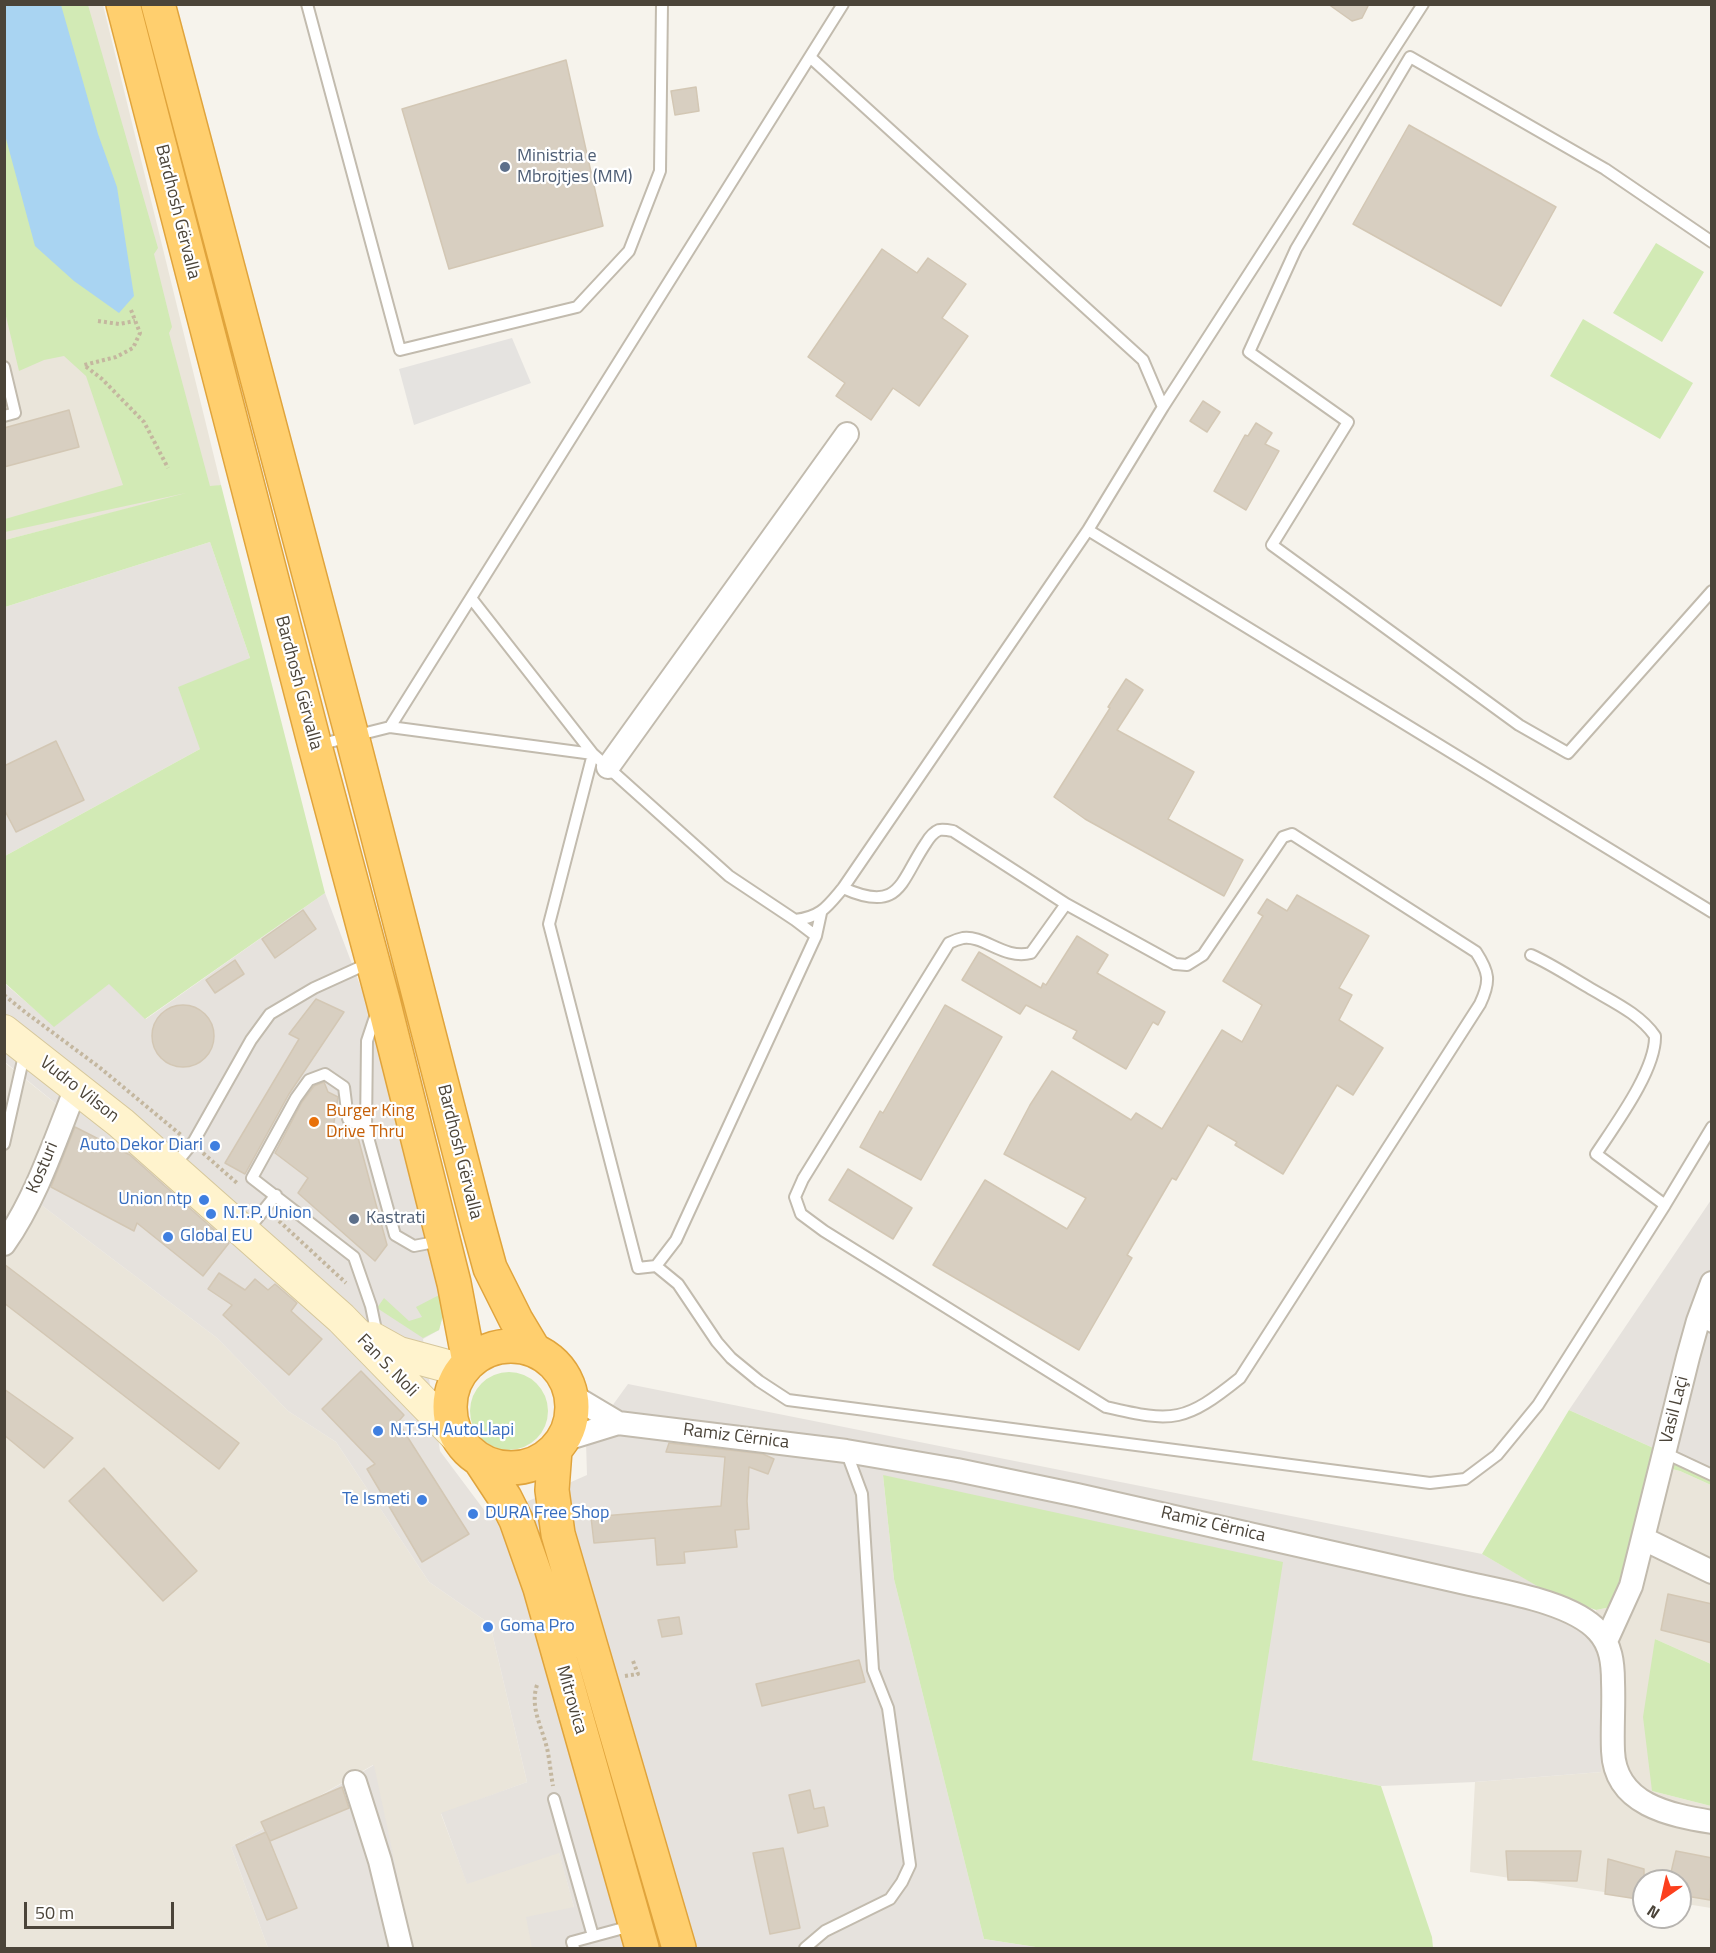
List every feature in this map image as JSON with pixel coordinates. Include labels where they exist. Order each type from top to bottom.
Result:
[{"type":"highway","name":"Bardhosh Gërvalla","points":[[123,4],[383,1000],[454,1284],[465,1366]]},
{"type":"highway","name":"Bardhosh Gërvalla","points":[[159,4],[490,1268],[534,1350]]},
{"type":"highway","points":[[517,1346],[534,1350],[551,1361],[564,1376],[571,1395],[570,1426],[559,1445],[539,1462],[519,1468],[499,1467],[469,1449],[452,1422],[450,1404],[453,1386],[465,1366],[483,1352],[500,1347],[517,1346]]},
{"type":"highway","name":"Mitrovica","points":[[559,1445],[552,1490],[558,1534],[679,1948]]},
{"type":"highway","name":"Mitrovica","points":[[469,1449],[505,1498],[524,1541],[540,1588],[638,1937]]},
{"type":"main road","name":"Vudro Vilson","points":[[11,1040],[76,1088],[173,1168],[341,1318]]},
{"type":"main road","points":[[341,1318],[408,1356],[465,1366]]},
{"type":"main road","name":"Fan S. Noli","points":[[341,1318],[469,1449]]},
{"type":"street","points":[[601,761],[847,434]]},
{"type":"street","name":"Kosturi","points":[[4,1244],[14,1230],[34,1191],[76,1088]]},
{"type":"street","name":"Vasil Laçi","points":[[1606,1641],[1631,1586],[1665,1453],[1705,1324],[1712,1283]]},
{"type":"street","name":"Ramiz Cërnica","points":[[571,1395],[618,1423],[846,1451],[957,1470],[1077,1494],[1529,1598],[1563,1609],[1583,1619],[1606,1641]]},
{"type":"street","points":[[559,1445],[618,1423]]},
{"type":"street","points":[[1644,1539],[1712,1572]]},
{"type":"street","points":[[1606,1641],[1613,1671],[1613,1753],[1616,1768],[1622,1780],[1633,1794],[1660,1811],[1712,1822]]},
{"type":"street","points":[[355,1782],[380,1861],[401,1948]]},
{"type":"lane","points":[[307,4],[400,350],[577,307],[629,251],[660,171],[662,4]]},
{"type":"lane","points":[[390,727],[843,4]]},
{"type":"lane","points":[[795,920],[821,913],[843,888],[1088,530],[1163,407],[1423,4]]},
{"type":"lane","points":[[810,57],[1143,360],[1163,407]]},
{"type":"lane","points":[[1712,242],[1605,169],[1410,57],[1296,249],[1249,352],[1348,422],[1272,545],[1519,724],[1568,753],[1712,591]]},
{"type":"lane","points":[[4,367],[15,413],[4,416]]},
{"type":"lane","points":[[1088,530],[1712,912]]},
{"type":"lane","points":[[471,598],[601,761],[729,876],[816,936]]},
{"type":"lane","points":[[315,746],[390,727],[601,761]]},
{"type":"lane","points":[[601,761],[549,924],[638,1268],[656,1266],[678,1284],[717,1342],[731,1358],[759,1381],[788,1400],[1430,1483],[1465,1479],[1497,1455],[1538,1405],[1712,1127]]},
{"type":"lane","points":[[843,888],[865,897],[887,896],[898,889],[908,876],[929,838],[937,830],[953,831],[1066,904],[1175,964],[1192,963],[1203,955],[1283,837],[1292,834],[1476,952],[1488,975],[1480,1004],[1240,1378],[1208,1404],[1186,1414],[1156,1418],[1106,1407],[824,1231],[801,1214],[795,1197],[809,1169],[949,943],[964,938],[1009,953],[1023,955],[1031,953],[1066,904]]},
{"type":"lane","points":[[656,1266],[676,1240],[816,936],[821,913]]},
{"type":"lane","points":[[1531,955],[1547,962],[1641,1019],[1655,1036],[1652,1058],[1640,1083],[1596,1154],[1665,1204]]},
{"type":"lane","points":[[173,1168],[192,1144],[251,1040],[270,1014],[314,988],[372,962]]},
{"type":"lane","points":[[383,1000],[375,1014],[367,1041],[366,1130],[395,1235],[414,1246],[443,1241]]},
{"type":"lane","points":[[4,1144],[11,1040]]},
{"type":"lane","points":[[366,1130],[348,1119],[344,1087],[325,1074],[317,1076],[309,1080],[296,1098],[252,1178],[354,1257],[371,1306],[378,1341]]},
{"type":"lane","points":[[245,1232],[276,1195]]},
{"type":"lane","points":[[805,1948],[825,1931],[890,1899],[910,1865],[888,1708],[873,1670],[862,1494],[846,1451]]},
{"type":"lane","points":[[1665,1453],[1712,1475]]},
{"type":"lane","points":[[554,1799],[593,1936]]},
{"type":"lane","points":[[574,1948],[572,1942],[593,1936],[638,1937]]},
{"type":"path","points":[[131,309],[140,333],[133,348],[116,357],[84,365],[102,379],[144,422],[168,468]]},
{"type":"path","points":[[98,321],[119,324],[135,321]]},
{"type":"path","points":[[4,995],[99,1067],[192,1144],[266,1208],[371,1306]]},
{"type":"path","points":[[537,1685],[533,1696],[548,1752],[554,1799]]},
{"type":"shaded area","points":[[5,5],[103,5],[221,485],[5,540]]},
{"type":"shaded area","points":[[512,338],[531,383],[414,425],[399,369]]},
{"type":"shaded area","points":[[210,542],[250,658],[200,749],[5,856],[5,607]]},
{"type":"shaded area","points":[[325,893],[376,1027],[446,1304],[439,1330],[423,1339],[440,1451],[490,1518],[587,1475],[586,1442],[628,1384],[1482,1554],[1597,1620],[1600,1665],[1601,1772],[1475,1782],[1381,1786],[1252,1760],[883,1475],[894,1579],[984,1939],[1042,1948],[532,1948],[526,1917],[574,1907],[559,1853],[467,1884],[441,1813],[527,1782],[490,1624],[429,1582],[336,1442],[288,1411],[217,1338],[28,1195],[66,1112],[5,1062],[4,983],[54,1026],[109,983],[146,1019]]},
{"type":"shaded area","points":[[4,1062],[66,1112],[28,1195],[217,1338],[288,1411],[336,1442],[429,1582],[490,1624],[527,1782],[441,1814],[467,1883],[559,1852],[574,1907],[533,1948],[413,1948],[373,1765],[231,1847],[268,1948],[5,1948]]},
{"type":"shaded area","points":[[1711,1200],[1711,1474],[1569,1410]]},
{"type":"shaded area","points":[[1659,1466],[1680,1471],[1711,1485],[1711,1664],[1655,1639],[1652,1791],[1711,1806],[1711,1908],[1692,1905],[1692,1869],[1632,1869],[1632,1896],[1470,1872],[1475,1782],[1601,1772],[1600,1665],[1596,1610],[1621,1605]]},
{"type":"shaded area","points":[[374,1765],[413,1948],[268,1948],[231,1847]]},
{"type":"green space","points":[[5,5],[88,5],[158,248],[154,254],[172,327],[169,333],[210,486],[221,485],[325,893],[145,1019],[109,984],[54,1027],[5,983],[5,856],[200,749],[178,687],[250,658],[210,542],[5,607],[5,540],[186,493],[5,532],[5,519],[123,485],[86,376],[64,356],[44,360],[19,371],[5,312]]},
{"type":"green space","points":[[1656,243],[1704,272],[1662,342],[1613,313]]},
{"type":"green space","points":[[1583,319],[1693,383],[1660,439],[1550,376]]},
{"type":"green space","points":[[443,1293],[446,1304],[439,1330],[423,1338],[377,1308],[384,1298],[409,1321],[422,1317],[416,1307]]},
{"type":"green space","points":[[509,1372],[524,1375],[537,1383],[545,1396],[548,1411],[545,1426],[537,1439],[524,1447],[509,1450],[494,1447],[481,1439],[473,1426],[470,1411],[473,1396],[481,1383],[494,1375]]},
{"type":"green space","points":[[1569,1410],[1711,1474],[1711,1485],[1680,1471],[1659,1466],[1621,1605],[1596,1610],[1549,1593],[1482,1554]]},
{"type":"green space","points":[[883,1475],[1283,1562],[1252,1760],[1381,1786],[1432,1937],[1433,1948],[1042,1948],[984,1939],[894,1579]]},
{"type":"green space","points":[[1655,1639],[1711,1664],[1711,1806],[1652,1791],[1643,1717]]},
{"type":"water","points":[[4,5],[61,5],[98,134],[117,187],[134,296],[119,313],[74,281],[35,246],[5,135]]},
{"type":"building","points":[[1328,4],[1369,4],[1362,18],[1352,21]]},
{"type":"building","name":"Ministria e Mbrojtjes (MM)","points":[[566,60],[603,226],[449,269],[402,109]]},
{"type":"building","points":[[696,87],[699,111],[675,115],[671,91]]},
{"type":"building","points":[[1409,125],[1556,207],[1501,306],[1353,224]]},
{"type":"building","points":[[882,249],[917,273],[928,258],[966,284],[942,318],[968,336],[919,406],[893,388],[871,420],[836,396],[845,383],[808,357]]},
{"type":"building","points":[[1203,401],[1220,412],[1207,432],[1190,421]]},
{"type":"building","points":[[69,410],[79,447],[4,467],[4,428]]},
{"type":"building","points":[[1256,423],[1272,433],[1265,444],[1279,451],[1246,510],[1214,491],[1245,435],[1248,436]]},
{"type":"building","points":[[1126,679],[1143,690],[1117,730],[1194,772],[1168,819],[1243,860],[1224,896],[1085,819],[1054,797]]},
{"type":"building","points":[[56,741],[84,800],[16,832],[4,809],[4,766]]},
{"type":"building","points":[[1297,895],[1369,936],[1339,988],[1352,995],[1339,1020],[1383,1048],[1353,1095],[1337,1085],[1283,1174],[1235,1145],[1237,1142],[1208,1125],[1176,1180],[1172,1178],[1127,1255],[1132,1258],[1079,1350],[933,1265],[985,1180],[1067,1229],[1086,1198],[1004,1154],[1030,1105],[1052,1071],[1131,1120],[1136,1113],[1162,1129],[1222,1030],[1242,1042],[1262,1005],[1223,981],[1263,916],[1258,913],[1267,899],[1287,911]]},
{"type":"building","points":[[303,910],[316,929],[275,958],[262,939]]},
{"type":"building","points":[[1077,936],[1108,955],[1097,973],[1165,1012],[1158,1025],[1153,1022],[1126,1069],[1073,1038],[1077,1031],[1026,1005],[1020,1014],[962,980],[979,952],[1041,988],[1043,983],[1046,985]]},
{"type":"building","points":[[235,960],[244,974],[215,993],[206,980]]},
{"type":"building","points":[[316,999],[344,1012],[289,1094],[245,1174],[225,1163],[299,1039],[289,1034]]},
{"type":"building","points":[[183,1005],[200,1010],[205,1014],[209,1019],[214,1036],[209,1053],[205,1058],[200,1062],[183,1067],[166,1062],[161,1058],[157,1053],[152,1036],[157,1019],[161,1014],[166,1010]]},
{"type":"building","points":[[945,1005],[1002,1037],[921,1180],[860,1147],[880,1111],[883,1113]]},
{"type":"building","name":"Kastrati","points":[[324,1082],[328,1092],[338,1097],[332,1135],[350,1129],[357,1134],[387,1245],[375,1261],[298,1193],[308,1178],[275,1153],[302,1102],[314,1086]]},
{"type":"building","points":[[75,1127],[130,1155],[229,1243],[203,1276],[137,1223],[134,1231],[51,1187]]},
{"type":"building","points":[[848,1169],[912,1208],[893,1239],[829,1200]]},
{"type":"building","points":[[4,1264],[239,1443],[219,1469],[4,1303]]},
{"type":"building","points":[[219,1273],[245,1290],[255,1279],[268,1290],[275,1284],[297,1303],[291,1311],[322,1339],[289,1375],[223,1315],[232,1305],[208,1289]]},
{"type":"building","points":[[361,1371],[404,1415],[398,1422],[469,1534],[422,1562],[367,1469],[375,1464],[322,1409]]},
{"type":"building","points":[[4,1389],[73,1438],[44,1468],[4,1435]]},
{"type":"building","points":[[669,1443],[763,1454],[774,1459],[768,1474],[749,1467],[747,1501],[749,1529],[735,1530],[737,1547],[684,1552],[685,1563],[657,1565],[655,1538],[594,1543],[591,1517],[721,1506],[725,1457],[666,1452]]},
{"type":"building","points":[[104,1468],[197,1571],[163,1601],[69,1501]]},
{"type":"building","points":[[1668,1594],[1712,1604],[1712,1643],[1661,1630]]},
{"type":"building","points":[[679,1617],[682,1634],[662,1637],[658,1620]]},
{"type":"building","points":[[859,1660],[865,1682],[762,1706],[756,1684]]},
{"type":"building","points":[[342,1787],[349,1808],[270,1841],[261,1822]]},
{"type":"building","points":[[810,1790],[814,1809],[824,1807],[828,1826],[798,1833],[789,1795]]},
{"type":"building","points":[[266,1832],[297,1908],[267,1920],[236,1845]]},
{"type":"building","points":[[783,1848],[800,1928],[770,1934],[753,1853]]},
{"type":"building","points":[[1506,1851],[1581,1851],[1577,1881],[1508,1880]]},
{"type":"building","points":[[1676,1851],[1712,1858],[1710,1900],[1692,1897],[1692,1869],[1672,1869]]},
{"type":"building","points":[[1608,1859],[1644,1869],[1632,1869],[1632,1898],[1605,1894]]},
{"type":"place","name":"Ministria e Mbrojtjes (MM)","points":[[505,167]]},
{"type":"place","name":"Burger King Drive Thru","points":[[314,1122]]},
{"type":"place","name":"Auto Dekor Diari","points":[[215,1146]]},
{"type":"place","name":"Union ntp","points":[[204,1200]]},
{"type":"place","name":"N.T.P. Union","points":[[211,1214]]},
{"type":"place","name":"Kastrati","points":[[354,1219]]},
{"type":"place","name":"Global EU","points":[[168,1237]]},
{"type":"place","name":"N.T.SH AutoLlapi","points":[[378,1431]]},
{"type":"place","name":"Te Ismeti","points":[[422,1500]]},
{"type":"place","name":"DURA Free Shop","points":[[473,1514]]},
{"type":"place","name":"Goma Pro","points":[[488,1627]]}]
